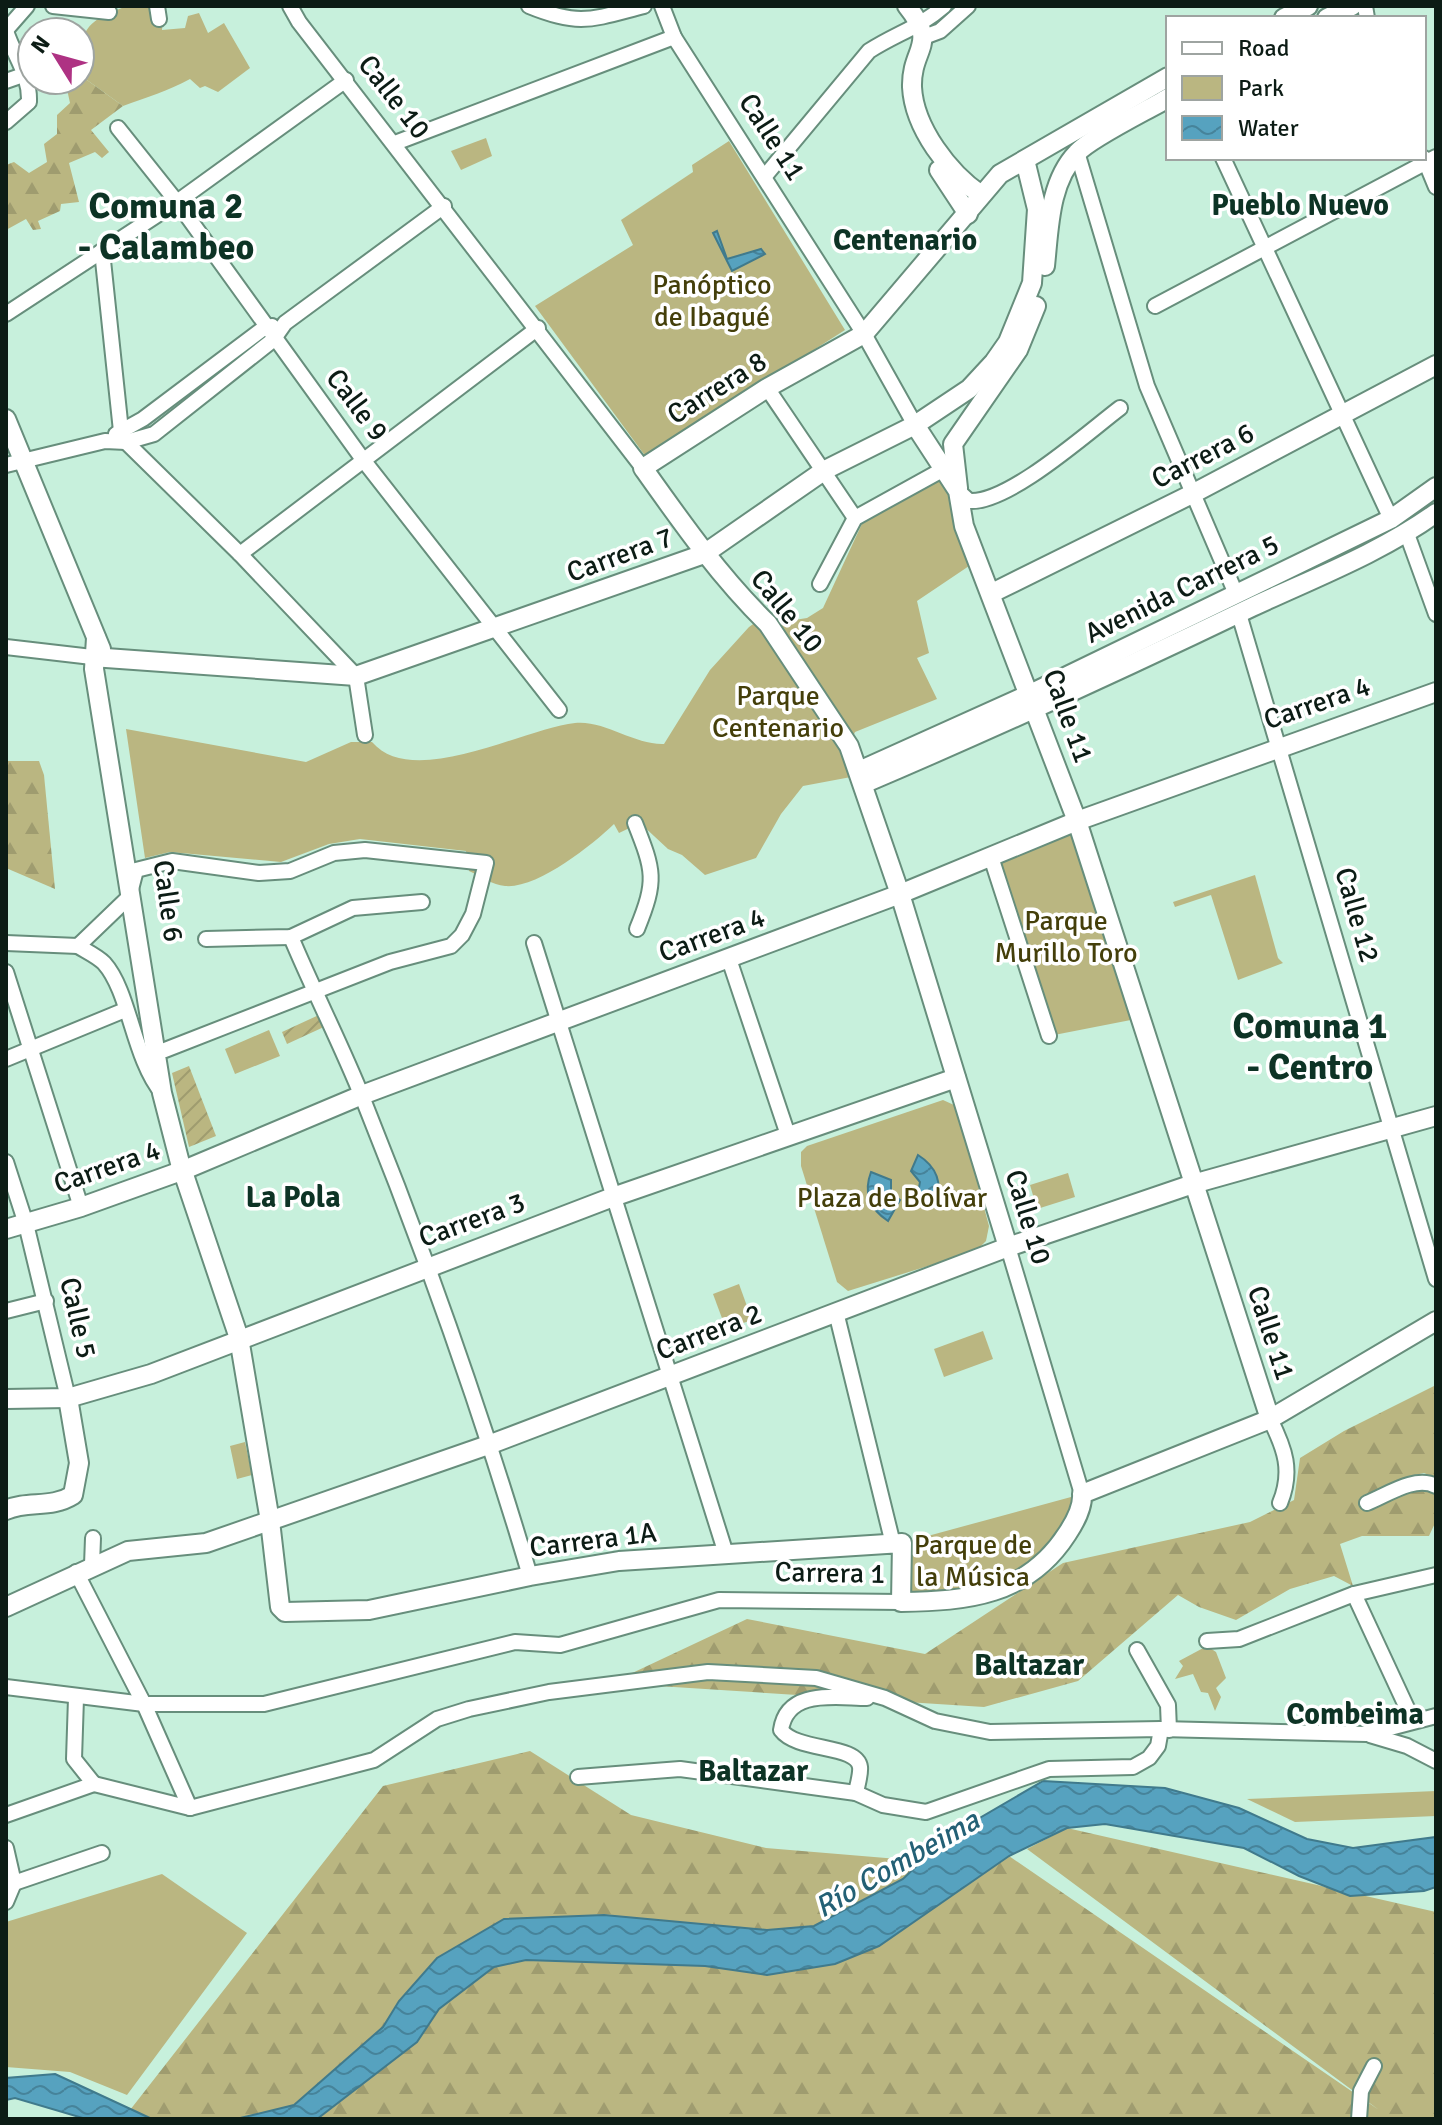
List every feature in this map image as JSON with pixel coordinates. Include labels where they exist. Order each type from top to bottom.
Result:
[{"type":"main road","points":[[907,6],[923,32],[912,85],[915,106],[944,159],[962,182],[981,195]]},
{"type":"main road","points":[[1288,16],[1308,6]]},
{"type":"main road","points":[[1331,16],[1352,6]]},
{"type":"main road","points":[[923,32],[907,63],[904,109],[968,214]]},
{"type":"main road","name":"Carrera 8","points":[[643,468],[767,388],[864,334],[1000,174],[1166,78]]},
{"type":"main road","points":[[947,463],[958,433],[1018,350],[1041,294],[1044,208],[1077,152],[1166,99]]},
{"type":"main road","name":"Carrera 7","points":[[98,650],[356,676],[496,630],[704,554],[825,470],[915,425],[969,389],[1008,342],[1032,283],[1044,208],[1025,160]]},
{"type":"main road","name":"Carrera 6","points":[[992,593],[1194,493],[1436,365]]},
{"type":"main road","name":"Calle 6","points":[[6,419],[15,462],[98,650],[165,1050],[187,1151],[184,1170]]},
{"type":"main road","name":"Calle 11","points":[[915,425],[947,463],[958,491],[964,526],[1077,821],[1270,1419]]},
{"type":"main road","name":"Calle 10","points":[[643,468],[704,554],[772,630],[843,736],[861,778],[900,894],[1008,1247]]},
{"type":"main road","name":"Avenida Carrera 5","points":[[1033,702],[1236,594],[1391,519],[1436,487]]},
{"type":"main road","name":"Avenida Carrera 5","points":[[861,778],[1239,614],[1407,534],[1436,513]]},
{"type":"main road","name":"Calle 6","points":[[98,650],[129,897],[162,1093],[239,1338],[270,1521],[280,1607],[294,1614]]},
{"type":"main road","name":"Carrera 4","points":[[6,1229],[81,1207],[184,1170],[362,1095],[900,894],[1077,821],[1436,692]]},
{"type":"main road","name":"Carrera 3","points":[[6,1399],[68,1398],[151,1374],[613,1197],[956,1078]]},
{"type":"main road","name":"Carrera 2","points":[[6,1607],[84,1568],[128,1551],[206,1543],[270,1521],[491,1444],[1008,1247],[1193,1184],[1436,1116]]},
{"type":"main road","points":[[1082,1494],[1270,1419],[1436,1321]]},
{"type":"main road","name":"Calle 5","points":[[6,1510],[21,1505],[58,1503],[76,1490],[76,1432],[68,1398]]},
{"type":"main road","name":"Carrera 1","points":[[901,1602],[968,1599],[994,1592],[1026,1576],[1065,1538],[1078,1515],[1082,1494]]},
{"type":"main road","points":[[898,1543],[901,1602]]},
{"type":"main road","name":"Carrera 1A","points":[[294,1614],[369,1610],[619,1561],[898,1543]]},
{"type":"street","points":[[16,52],[6,30],[27,6]]},
{"type":"street","points":[[53,6],[109,12]]},
{"type":"street","name":"Calle 10","points":[[290,6],[643,468]]},
{"type":"street","points":[[529,6],[561,19],[582,21],[644,6]]},
{"type":"street","name":"Calle 11","points":[[662,6],[674,37],[864,334],[915,425]]},
{"type":"street","points":[[923,32],[944,6]]},
{"type":"street","points":[[765,176],[869,51],[891,36],[940,31],[968,6]]},
{"type":"street","points":[[395,143],[674,37]]},
{"type":"street","points":[[6,314],[177,202],[346,80]]},
{"type":"street","points":[[6,122],[29,102],[28,96]]},
{"type":"street","name":"Calle 9","points":[[118,128],[177,202],[269,334],[364,461],[559,710]]},
{"type":"street","points":[[1077,152],[1147,386],[1236,594]]},
{"type":"street","points":[[1155,306],[1429,159],[1436,187]]},
{"type":"street","points":[[1224,160],[1391,519]]},
{"type":"street","points":[[15,462],[124,436],[154,434],[269,334],[444,206]]},
{"type":"street","points":[[102,251],[124,436],[356,676],[365,735]]},
{"type":"street","points":[[240,554],[538,328]]},
{"type":"street","points":[[767,388],[855,518]]},
{"type":"street","points":[[958,491],[969,501],[980,502],[1007,492],[1120,408]]},
{"type":"street","points":[[820,584],[855,518],[947,463]]},
{"type":"street","points":[[1407,534],[1436,614]]},
{"type":"street","name":"Calle 12","points":[[1239,614],[1436,1279]]},
{"type":"street","name":"Carrera 7","points":[[6,647],[98,650]]},
{"type":"street","points":[[635,823],[652,866],[653,879],[637,929]]},
{"type":"street","points":[[6,943],[78,946],[129,897],[136,870],[172,861],[259,873],[290,871],[334,853],[365,850],[486,863],[473,914],[462,935],[451,946],[390,962],[165,1050]]},
{"type":"street","points":[[991,857],[1049,1036]]},
{"type":"street","points":[[206,939],[291,937],[353,908],[422,902]]},
{"type":"street","points":[[291,937],[362,1095],[428,1266],[491,1444],[530,1576]]},
{"type":"street","points":[[534,943],[726,1554]]},
{"type":"street","name":"Calle 6","points":[[78,946],[104,963],[151,1079],[162,1093]]},
{"type":"street","points":[[729,959],[788,1135]]},
{"type":"street","points":[[6,972],[81,1207]]},
{"type":"street","points":[[6,1059],[125,1010]]},
{"type":"street","name":"Calle 5","points":[[6,1162],[26,1224],[68,1398]]},
{"type":"street","name":"Calle 10","points":[[1008,1247],[1082,1494]]},
{"type":"street","points":[[6,1311],[46,1301]]},
{"type":"street","points":[[836,1312],[898,1543]]},
{"type":"street","name":"Calle 11","points":[[1270,1419],[1285,1452],[1288,1469],[1280,1503]]},
{"type":"street","points":[[1367,1503],[1411,1484],[1427,1481],[1436,1486]]},
{"type":"street","points":[[93,1538],[84,1568],[190,1808]]},
{"type":"street","points":[[1207,1641],[1239,1639],[1354,1594],[1436,1575]]},
{"type":"street","points":[[1354,1594],[1413,1721]]},
{"type":"street","name":"Carrera 1","points":[[6,1687],[144,1704],[264,1704],[515,1642],[560,1645],[719,1600],[901,1602]]},
{"type":"street","points":[[578,1777],[680,1769],[856,1793],[894,1807],[917,1811],[938,1809],[1049,1769],[1133,1767],[1149,1758],[1158,1746],[1165,1730],[1168,1705],[1137,1650]]},
{"type":"street","points":[[6,1815],[94,1784],[190,1808],[365,1763],[437,1719],[549,1692],[721,1672],[816,1678],[885,1698],[935,1721],[990,1732],[1165,1730],[1367,1734],[1407,1746],[1436,1761]]},
{"type":"street","points":[[76,1698],[74,1759],[94,1784]]},
{"type":"street","points":[[856,1793],[860,1766],[855,1758],[845,1752],[796,1744],[781,1730],[782,1720],[793,1705],[806,1698],[885,1698]]},
{"type":"street","points":[[1367,1734],[1436,1716]]},
{"type":"street","points":[[6,1848],[14,1883],[6,1902]]},
{"type":"street","points":[[14,1883],[102,1853]]},
{"type":"street","points":[[1359,2119],[1361,2091],[1374,2066]]},
{"type":"green space","points":[[127,6],[164,6],[162,30],[185,28],[188,16],[199,13],[208,33],[224,23],[250,68],[218,92],[205,86],[200,88],[190,79],[123,106],[96,87],[96,21]]},
{"type":"green space","points":[[96,87],[123,106],[91,130],[109,152],[102,158],[95,152],[69,163],[79,202],[61,204],[60,211],[38,221],[41,229],[33,230],[26,219],[6,230],[6,165],[14,162],[29,173],[47,162],[44,144],[57,134],[57,115],[70,103],[68,96],[96,96]]},
{"type":"green space","points":[[486,138],[492,156],[461,170],[451,151]]},
{"type":"green space","name":"Panóptico de Ibagué","points":[[729,141],[845,330],[646,457],[535,306],[633,245],[621,220],[693,172],[692,165]]},
{"type":"green space","name":"Parque Centenario","points":[[942,470],[972,564],[917,601],[929,653],[917,658],[937,699],[855,732],[849,746],[851,777],[803,786],[781,814],[756,858],[705,875],[682,855],[668,849],[640,823],[619,833],[614,824],[547,874],[518,885],[505,886],[469,871],[466,851],[360,839],[329,844],[281,862],[170,852],[145,858],[126,729],[306,762],[351,742],[372,742],[390,755],[414,760],[440,759],[575,723],[597,725],[642,741],[664,744],[710,670],[749,627],[756,622],[769,624],[807,618],[823,608],[866,515]]},
{"type":"green space","points":[[6,761],[39,761],[44,775],[55,889],[6,868]]},
{"type":"green space","name":"Parque Murillo Toro","points":[[1077,821],[1141,1018],[1049,1036],[991,857]]},
{"type":"green space","points":[[1255,875],[1278,958],[1283,963],[1238,980],[1211,895],[1175,907],[1173,902]]},
{"type":"green space","points":[[321,1014],[326,1026],[287,1044],[282,1032]]},
{"type":"green space","points":[[269,1030],[280,1056],[235,1074],[225,1049]]},
{"type":"green space","points":[[189,1066],[216,1136],[189,1147],[172,1073]]},
{"type":"green space","name":"Plaza de Bolívar","points":[[943,1100],[954,1105],[959,1114],[989,1226],[986,1241],[976,1251],[848,1291],[837,1282],[801,1166],[801,1152],[807,1146]]},
{"type":"green space","points":[[1068,1173],[1075,1197],[1037,1209],[1030,1185]]},
{"type":"green space","points":[[739,1284],[752,1320],[726,1329],[713,1294]]},
{"type":"green space","points":[[983,1331],[993,1359],[944,1377],[934,1349]]},
{"type":"green space","points":[[1436,1385],[1436,1478],[1424,1473],[1410,1476],[1436,1496],[1436,1521],[1429,1536],[1362,1536],[1340,1544],[1353,1586],[1334,1576],[1290,1589],[1236,1620],[1199,1607],[1178,1595],[1078,1681],[984,1707],[611,1683],[747,1619],[925,1654],[1063,1563],[1250,1522],[1294,1500],[1300,1458],[1344,1431]]},
{"type":"green space","points":[[245,1442],[252,1475],[237,1479],[230,1446]]},
{"type":"green space","name":"Parque de la Música","points":[[1082,1494],[1078,1515],[1009,1585],[901,1602],[902,1543]]},
{"type":"green space","points":[[1207,1646],[1216,1652],[1226,1678],[1216,1688],[1221,1697],[1215,1711],[1208,1693],[1201,1692],[1193,1674],[1175,1679],[1183,1666],[1179,1661]]},
{"type":"green space","points":[[530,1751],[631,1815],[766,1848],[922,1861],[1009,1856],[1379,2110],[1027,1849],[1067,1828],[1436,1912],[1436,2118],[123,2119],[383,1786]]},
{"type":"green space","points":[[1436,1791],[1436,1816],[1295,1822],[1247,1799]]},
{"type":"green space","points":[[162,1874],[247,1933],[127,2095],[70,2072],[6,2067],[6,1922]]},
{"type":"water","points":[[717,231],[727,259],[761,249],[765,254],[732,271],[713,233]]},
{"type":"water","points":[[918,1155],[937,1176],[939,1189],[936,1204],[918,1193],[920,1182],[911,1171]]},
{"type":"water","points":[[871,1172],[891,1180],[891,1192],[900,1200],[888,1221],[870,1200],[868,1187]]},
{"type":"water","points":[[1043,1781],[1165,1788],[1239,1808],[1307,1839],[1353,1848],[1436,1837],[1436,1887],[1424,1891],[1350,1896],[1299,1876],[1244,1848],[1105,1824],[1067,1828],[1009,1856],[879,1946],[835,1964],[767,1975],[705,1966],[526,1960],[494,1967],[439,2009],[417,2042],[317,2119],[236,2119],[294,2105],[383,2027],[399,2001],[437,1958],[504,1919],[604,1915],[767,1930],[814,1926],[903,1879],[947,1837]]},
{"type":"water","points":[[55,2074],[152,2119],[86,2119],[15,2098],[6,2100],[6,2078]]},
{"type":"district","name":"Pueblo Nuevo","points":[[1300,205]]},
{"type":"district","name":"Comuna 2 - Calambeo","points":[[166,226]]},
{"type":"district","name":"Centenario","points":[[905,240]]},
{"type":"district","name":"Comuna 1 - Centro","points":[[1310,1046]]},
{"type":"district","name":"La Pola","points":[[293,1197]]},
{"type":"district","name":"Baltazar","points":[[1029,1665]]},
{"type":"district","name":"Combeima","points":[[1355,1714]]},
{"type":"district","name":"Baltazar","points":[[753,1771]]},
{"type":"water label","name":"Río Combeima","points":[[897,1864]]}]
